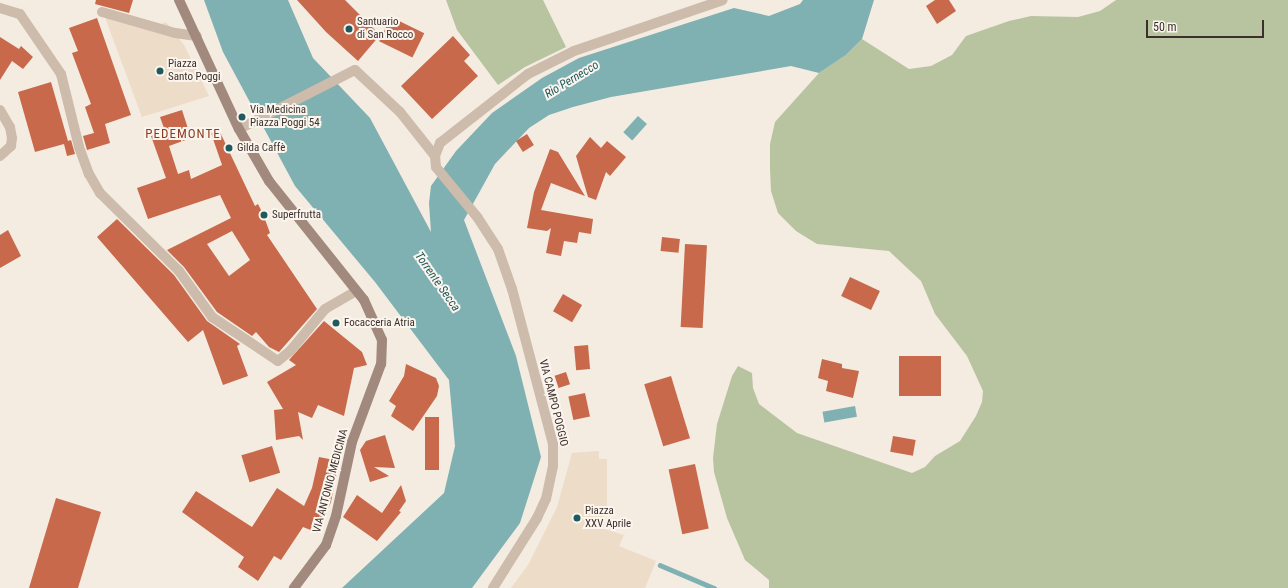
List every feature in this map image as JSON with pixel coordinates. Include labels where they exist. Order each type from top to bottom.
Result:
[{"type":"main road","name":"VIA ANTONIO MEDICINA","points":[[179,0],[269,181],[356,291],[375,320],[382,340],[381,364],[372,393],[352,442],[336,516],[326,545],[294,588]]},
{"type":"street","points":[[435,156],[440,143],[488,103],[528,74],[574,51],[723,0]]},
{"type":"street","points":[[0,8],[20,14],[61,74],[79,146],[89,174],[100,193],[179,271],[212,317],[278,361],[291,350],[325,309],[356,291]]},
{"type":"street","points":[[102,12],[175,34],[197,36]]},
{"type":"street","points":[[243,127],[355,70],[400,112],[435,156]]},
{"type":"street","points":[[0,110],[10,127],[12,138],[11,146],[0,156]]},
{"type":"street","name":"VIA CAMPO POGGIO","points":[[435,156],[436,167],[478,218],[498,249],[512,289],[553,444],[553,466],[546,499],[537,518],[493,588]]},
{"type":"green space","points":[[446,0],[543,0],[566,47],[525,67],[498,85],[457,30]]},
{"type":"green space","points":[[1116,0],[1288,0],[1288,588],[769,588],[769,580],[745,560],[727,518],[714,472],[713,458],[717,424],[732,376],[738,366],[752,373],[753,388],[759,404],[797,433],[912,473],[925,467],[935,456],[960,441],[976,416],[982,402],[983,391],[967,356],[935,314],[921,281],[889,251],[817,244],[796,231],[778,213],[771,191],[770,168],[770,144],[775,122],[819,73],[846,55],[862,39],[909,69],[931,66],[952,55],[966,36],[1009,21],[1031,16],[1078,17],[1100,11]]},
{"type":"shaded area","name":"Piazza Santo Poggi","points":[[107,9],[161,24],[166,22],[184,45],[209,96],[142,117],[106,20]]},
{"type":"shaded area","name":"Piazza XXV Aprile","points":[[599,451],[599,459],[607,459],[607,510],[598,527],[624,535],[619,546],[656,561],[645,588],[511,588],[528,565],[557,507],[572,453]]},
{"type":"water","points":[[204,0],[288,0],[313,58],[370,118],[431,232],[429,203],[431,186],[456,151],[492,113],[542,78],[579,58],[734,8],[769,16],[800,4],[803,0],[874,0],[862,39],[846,55],[819,73],[791,66],[611,97],[573,107],[549,115],[529,128],[495,164],[464,220],[516,356],[541,457],[520,523],[472,588],[342,588],[444,493],[455,446],[449,380],[375,282],[295,186],[223,52]]},
{"type":"water","points":[[638,116],[647,124],[632,140],[623,132]]},
{"type":"water","points":[[855,406],[857,417],[824,423],[823,412]]},
{"type":"building","points":[[96,0],[133,0],[129,13],[95,4]]},
{"type":"building","name":"Santuario di San Rocco","points":[[297,0],[345,0],[380,35],[358,61],[326,32]]},
{"type":"building","points":[[935,0],[949,0],[956,11],[937,24],[926,6]]},
{"type":"building","points":[[391,17],[424,33],[412,57],[379,41]]},
{"type":"building","points":[[97,18],[131,115],[105,124],[110,143],[87,150],[83,136],[94,133],[85,107],[91,104],[72,53],[78,51],[69,28]]},
{"type":"building","points":[[453,36],[470,55],[464,61],[478,76],[432,119],[401,86]]},
{"type":"building","points":[[0,37],[19,49],[21,46],[33,57],[23,69],[12,61],[0,80]]},
{"type":"building","points":[[51,82],[68,141],[71,140],[75,154],[67,156],[64,144],[35,152],[18,92]]},
{"type":"building","points":[[182,110],[191,138],[169,146],[178,174],[189,170],[191,179],[222,165],[211,133],[219,130],[255,206],[258,204],[263,214],[270,233],[267,235],[317,309],[279,352],[269,347],[256,332],[252,336],[217,312],[184,267],[167,250],[231,218],[220,195],[148,219],[137,188],[166,178],[151,136],[165,131],[160,117]],"holes":[[[232,231],[250,260],[229,276],[207,244]]]},
{"type":"building","points":[[527,134],[534,145],[523,152],[516,141]]},
{"type":"building","points":[[590,137],[601,148],[607,141],[626,157],[610,176],[606,172],[596,200],[588,197],[576,156]]},
{"type":"building","points":[[550,149],[558,152],[585,196],[551,183],[541,210],[593,219],[591,234],[579,232],[577,243],[564,241],[561,256],[546,253],[551,228],[547,231],[527,228],[534,192]]},
{"type":"building","points":[[117,219],[174,275],[207,321],[240,344],[237,346],[248,376],[223,385],[203,330],[188,342],[97,237]]},
{"type":"building","points":[[8,230],[21,256],[0,268],[0,235]]},
{"type":"building","points":[[662,237],[680,239],[678,253],[661,251]]},
{"type":"building","points":[[685,244],[707,245],[703,328],[681,327]]},
{"type":"building","points":[[850,277],[880,291],[871,310],[841,296]]},
{"type":"building","points":[[563,294],[582,305],[572,322],[553,311]]},
{"type":"building","points":[[324,321],[362,352],[367,365],[354,368],[344,416],[318,405],[312,418],[298,412],[303,440],[299,436],[276,440],[274,410],[283,409],[267,382],[296,365],[289,360]]},
{"type":"building","points":[[588,345],[590,369],[576,370],[574,346]]},
{"type":"building","points":[[899,356],[941,356],[941,396],[899,396]]},
{"type":"building","points":[[822,359],[842,364],[842,368],[859,371],[853,398],[826,391],[828,381],[818,378]]},
{"type":"building","points":[[406,364],[436,378],[439,386],[437,396],[413,431],[391,416],[396,406],[389,401],[404,376]]},
{"type":"building","points":[[566,372],[570,384],[559,388],[555,376]]},
{"type":"building","points":[[671,376],[690,438],[663,446],[644,384]]},
{"type":"building","points":[[585,393],[590,416],[573,420],[568,397]]},
{"type":"building","points":[[425,417],[439,417],[439,470],[425,470]]},
{"type":"building","points":[[385,435],[395,468],[374,467],[389,476],[370,482],[360,450],[366,441]]},
{"type":"building","points":[[893,436],[916,440],[913,456],[890,452]]},
{"type":"building","points":[[272,446],[280,473],[250,482],[241,455]]},
{"type":"building","points":[[319,457],[339,461],[331,502],[318,533],[303,527],[281,560],[274,556],[258,581],[238,567],[244,557],[182,512],[196,491],[252,527],[277,488],[304,506],[312,488]]},
{"type":"building","points":[[695,464],[709,529],[682,534],[669,470]]},
{"type":"building","points":[[401,485],[406,501],[399,511],[401,512],[377,541],[343,517],[357,495],[382,513]]},
{"type":"building","points":[[56,498],[101,512],[78,588],[29,588]]},
{"type":"waterway","points":[[660,565],[714,588]]},
{"type":"place","name":"Santuario di San Rocco","points":[[349,29]]},
{"type":"place","name":"Piazza Santo Poggi","points":[[160,71]]},
{"type":"place","name":"Via Medicina Piazza Poggi 54","points":[[242,117]]},
{"type":"place","name":"Gilda Caffè","points":[[229,148]]},
{"type":"place","name":"Superfrutta","points":[[264,215]]},
{"type":"place","name":"Focacceria Atria","points":[[336,323]]},
{"type":"place","name":"Piazza XXV Aprile","points":[[577,518]]},
{"type":"district","name":"PEDEMONTE","points":[[183,134]]},
{"type":"water label","name":"Rio Pernecco","points":[[572,80]]},
{"type":"water label","name":"Torrente Secca","points":[[437,282]]}]
